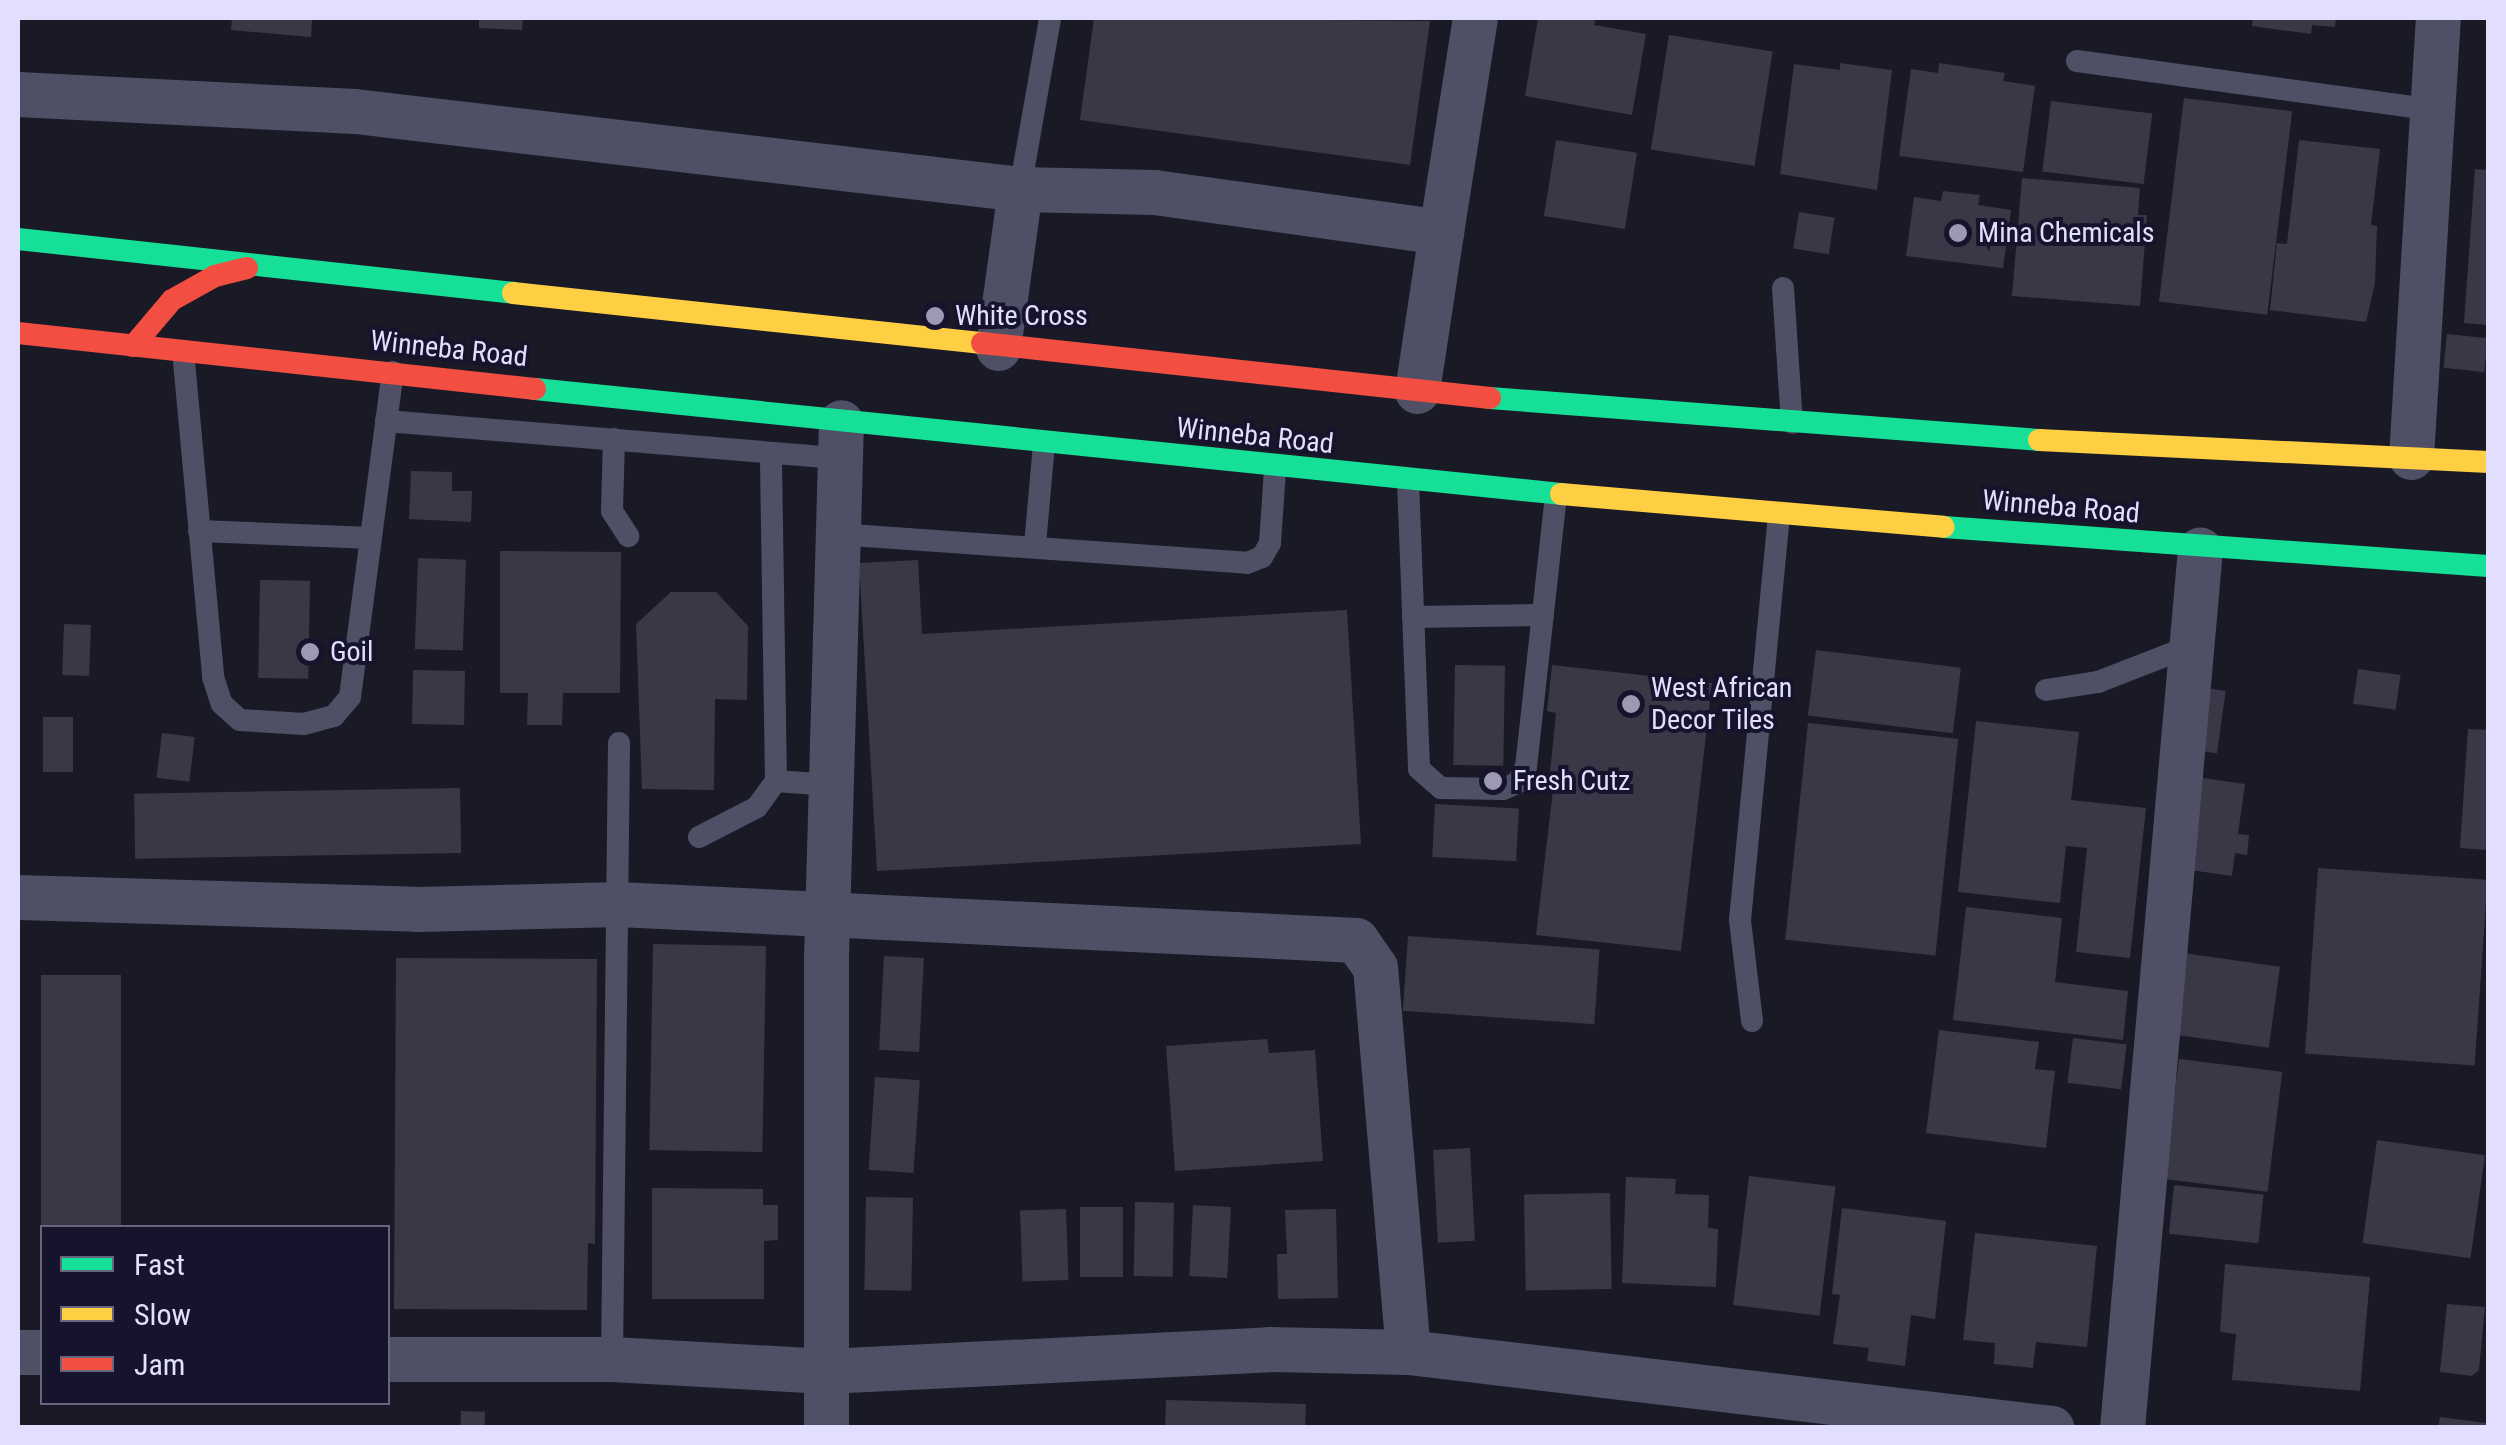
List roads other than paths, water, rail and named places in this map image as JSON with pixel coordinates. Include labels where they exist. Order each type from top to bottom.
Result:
[{"type":"highway","points":[[18,239],[998,348],[1417,390],[2205,453],[2488,462]]},
{"type":"highway","points":[[133,346],[172,300],[215,276],[254,266]]},
{"type":"highway","name":"Winneba Road","points":[[18,333],[393,372],[840,440],[1044,444],[1556,496],[2200,548],[2488,566]]},
{"type":"street","points":[[1417,390],[1475,18]]},
{"type":"street","points":[[2411,458],[2436,110],[2438,18]]},
{"type":"street","points":[[18,94],[131,94],[355,111],[1020,188],[1154,192],[1441,232]]},
{"type":"street","points":[[998,348],[1020,188]]},
{"type":"street","points":[[826,1428],[830,785],[840,440]]},
{"type":"street","points":[[2122,1428],[2200,548]]},
{"type":"street","points":[[18,898],[417,909],[618,904],[1356,940],[1375,967],[1408,1352]]},
{"type":"street","points":[[390,1359],[612,1359],[826,1371],[1269,1349],[1408,1352],[2052,1428]]},
{"type":"lane","points":[[1020,188],[1050,18]]},
{"type":"lane","points":[[2077,61],[2436,110]]},
{"type":"lane","points":[[1783,288],[1792,422]]},
{"type":"lane","points":[[183,352],[212,677],[222,704],[240,720],[304,724],[334,716],[350,697],[393,372]]},
{"type":"lane","points":[[386,421],[771,453],[840,440]]},
{"type":"lane","points":[[614,440],[612,511],[628,536]]},
{"type":"lane","points":[[1035,545],[1044,444]]},
{"type":"lane","points":[[699,837],[756,806],[776,780],[771,453]]},
{"type":"lane","points":[[838,534],[1247,563],[1262,558],[1270,543],[1275,470]]},
{"type":"lane","points":[[1408,481],[1420,770],[1441,788],[1502,789],[1517,782],[1526,767],[1556,496]]},
{"type":"lane","points":[[1752,1021],[1740,920],[1779,514]]},
{"type":"lane","points":[[200,531],[371,538]]},
{"type":"lane","points":[[1413,617],[1543,615]]},
{"type":"lane","points":[[2046,690],[2098,682],[2191,646]]},
{"type":"lane","points":[[612,1359],[619,744]]},
{"type":"lane","points":[[776,780],[830,785]]},
{"type":"place","name":"Mina Chemicals","points":[[1958,233]]},
{"type":"place","name":"White Cross","points":[[935,316]]},
{"type":"place","name":"Goil","points":[[310,652]]},
{"type":"place","name":"West African Decor Tiles","points":[[1631,704]]},
{"type":"place","name":"Fresh Cutz","points":[[1493,781]]}]
